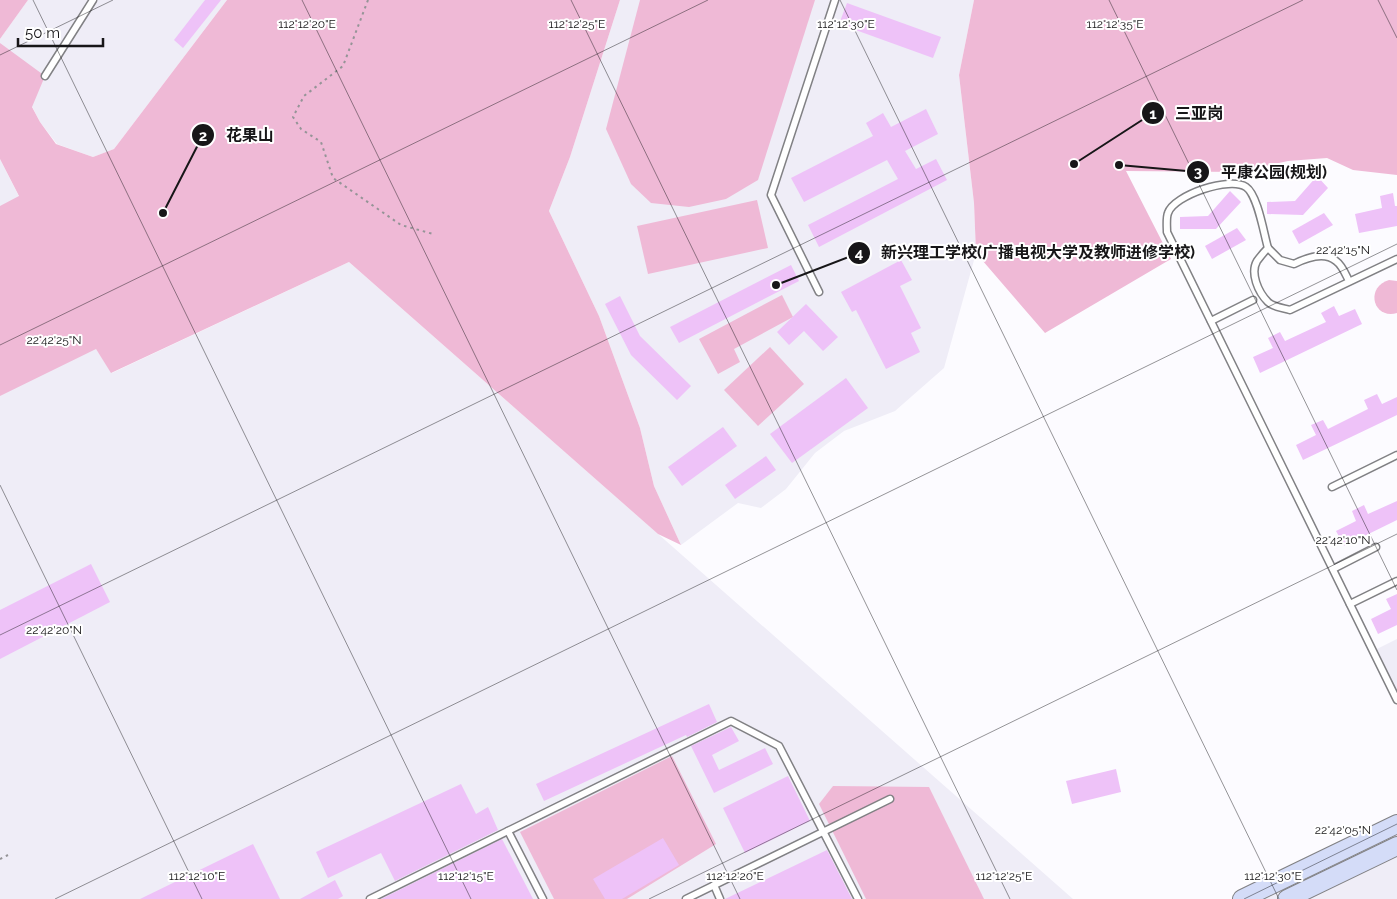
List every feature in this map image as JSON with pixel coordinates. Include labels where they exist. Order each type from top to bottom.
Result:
[{"type":"street","points":[[1242,899],[1397,824]]},
{"type":"street","points":[[1287,899],[1397,846]]},
{"type":"lane","points":[[45,76],[93,0]]},
{"type":"lane","points":[[819,292],[771,195],[835,0]]},
{"type":"lane","points":[[1349,281],[1337,261],[1326,256],[1305,258],[1294,264],[1280,260],[1268,248],[1252,194],[1246,187],[1221,184],[1190,194],[1175,203],[1168,214],[1167,232],[1397,700]]},
{"type":"lane","points":[[1268,248],[1256,262],[1254,276],[1268,302],[1278,308],[1290,310],[1397,259]]},
{"type":"lane","points":[[1211,321],[1253,300]]},
{"type":"lane","points":[[1332,487],[1397,455]]},
{"type":"lane","points":[[1333,569],[1376,547]]},
{"type":"lane","points":[[1350,604],[1397,581]]},
{"type":"lane","points":[[370,899],[732,721],[779,746],[858,899]]},
{"type":"lane","points":[[686,899],[890,799]]},
{"type":"lane","points":[[508,831],[543,899]]},
{"type":"lane","points":[[714,886],[720,899]]},
{"type":"path","points":[[368,0],[343,66],[304,96],[293,117],[301,130],[321,142],[333,178],[401,225],[433,234]]},
{"type":"path","points":[[0,859],[8,855]]},
{"type":"shaded area","points":[[0,0],[28,0],[0,39]]},
{"type":"shaded area","points":[[28,0],[227,0],[114,149],[93,157],[57,144],[40,122],[0,43],[0,39]]},
{"type":"shaded area","points":[[227,0],[620,0],[570,157],[549,211],[599,316],[640,428],[654,486],[681,545],[658,534],[349,262],[111,373],[96,349],[0,396],[0,206],[19,196],[0,159],[0,43],[45,76],[32,107],[56,144],[93,157],[114,149]]},
{"type":"shaded area","points":[[620,0],[974,0],[959,75],[974,203],[976,253],[944,368],[895,411],[844,431],[815,453],[786,489],[761,508],[738,503],[681,545],[654,486],[640,428],[599,316],[549,211],[570,157]]},
{"type":"shaded area","points":[[640,0],[815,0],[758,180],[726,199],[689,207],[651,203],[631,184],[606,129]]},
{"type":"shaded area","points":[[974,0],[1397,0],[1397,175],[1353,170],[1327,158],[1288,161],[1239,172],[1126,171],[1171,259],[1045,333],[976,253],[974,203],[959,75]]},
{"type":"shaded area","points":[[0,159],[96,349],[112,373],[349,262],[1073,899],[0,899]]},
{"type":"shaded area","points":[[757,200],[768,248],[648,274],[637,226]]},
{"type":"shaded area","points":[[1389,280],[1397,281],[1397,313],[1389,314],[1378,308],[1374,296],[1381,284]]},
{"type":"shaded area","points":[[782,295],[793,317],[734,349],[740,362],[718,374],[699,339]]},
{"type":"shaded area","points":[[770,347],[804,384],[758,426],[724,390]]},
{"type":"shaded area","points":[[1397,639],[1397,700],[1373,651]]},
{"type":"shaded area","points":[[672,756],[716,844],[627,899],[554,899],[520,832]]},
{"type":"shaded area","points":[[833,786],[929,787],[984,899],[866,899],[819,804]]},
{"type":"shaded area","points":[[1397,824],[1397,899],[1242,899]]},
{"type":"building","points":[[205,0],[221,0],[183,48],[174,40]]},
{"type":"building","points":[[847,3],[941,37],[933,58],[839,24]]},
{"type":"building","points":[[926,109],[938,134],[905,151],[916,169],[936,159],[947,180],[819,247],[808,225],[898,179],[887,160],[804,202],[791,178],[873,136],[866,123],[883,113],[891,127]]},
{"type":"building","points":[[1317,176],[1328,188],[1303,215],[1267,214],[1267,202],[1295,201]]},
{"type":"building","points":[[1230,191],[1241,202],[1216,229],[1180,229],[1180,217],[1208,216]]},
{"type":"building","points":[[1393,193],[1395,206],[1397,206],[1397,226],[1359,233],[1355,214],[1382,208],[1380,196]]},
{"type":"building","points":[[1324,213],[1333,225],[1299,244],[1292,231]]},
{"type":"building","points":[[1237,228],[1246,240],[1212,259],[1205,246]]},
{"type":"building","points":[[901,260],[912,280],[900,286],[921,328],[911,333],[920,352],[886,369],[856,310],[852,312],[841,292]]},
{"type":"building","points":[[791,265],[799,281],[679,343],[670,327]]},
{"type":"building","points":[[620,296],[640,336],[691,386],[677,400],[631,355],[605,304]]},
{"type":"building","points":[[806,304],[838,337],[823,351],[804,331],[789,345],[777,332]]},
{"type":"building","points":[[1334,306],[1339,316],[1355,309],[1362,324],[1260,373],[1253,357],[1273,348],[1268,338],[1280,332],[1285,341],[1326,322],[1321,313]]},
{"type":"building","points":[[846,378],[868,408],[792,463],[770,434]]},
{"type":"building","points":[[1377,394],[1382,404],[1397,397],[1397,415],[1303,460],[1296,445],[1316,435],[1311,425],[1323,420],[1328,429],[1368,409],[1364,400]]},
{"type":"building","points":[[723,427],[737,446],[682,486],[668,467]]},
{"type":"building","points":[[766,456],[776,470],[735,499],[725,485]]},
{"type":"building","points":[[1397,501],[1397,520],[1344,546],[1336,531],[1356,521],[1352,511],[1364,505],[1368,514]]},
{"type":"building","points":[[91,564],[110,602],[0,659],[0,610]]},
{"type":"building","points":[[1397,594],[1397,625],[1378,634],[1371,619],[1391,609],[1386,599]]},
{"type":"building","points":[[709,704],[717,722],[544,801],[536,784]]},
{"type":"building","points":[[731,727],[739,741],[712,755],[719,770],[765,748],[773,764],[714,793],[691,746]]},
{"type":"building","points":[[1116,769],[1121,792],[1072,804],[1066,781]]},
{"type":"building","points":[[788,776],[810,821],[745,853],[723,808]]},
{"type":"building","points":[[461,784],[476,814],[488,807],[498,830],[395,881],[381,853],[328,878],[316,852]]},
{"type":"building","points":[[663,838],[679,865],[622,899],[605,899],[593,879]]},
{"type":"building","points":[[502,839],[533,899],[381,899]]},
{"type":"building","points":[[253,844],[280,899],[140,899]]},
{"type":"building","points":[[827,850],[852,899],[725,899]]},
{"type":"building","points":[[335,880],[343,896],[338,899],[300,899]]},
{"type":"place","name":"三亚岗","points":[[1074,164]]},
{"type":"place","name":"平康公园(规划)","points":[[1119,165]]},
{"type":"place","name":"花果山","points":[[163,213]]},
{"type":"place","name":"新兴理工学校(广播电视大学及教师进修学校)","points":[[776,285]]}]
